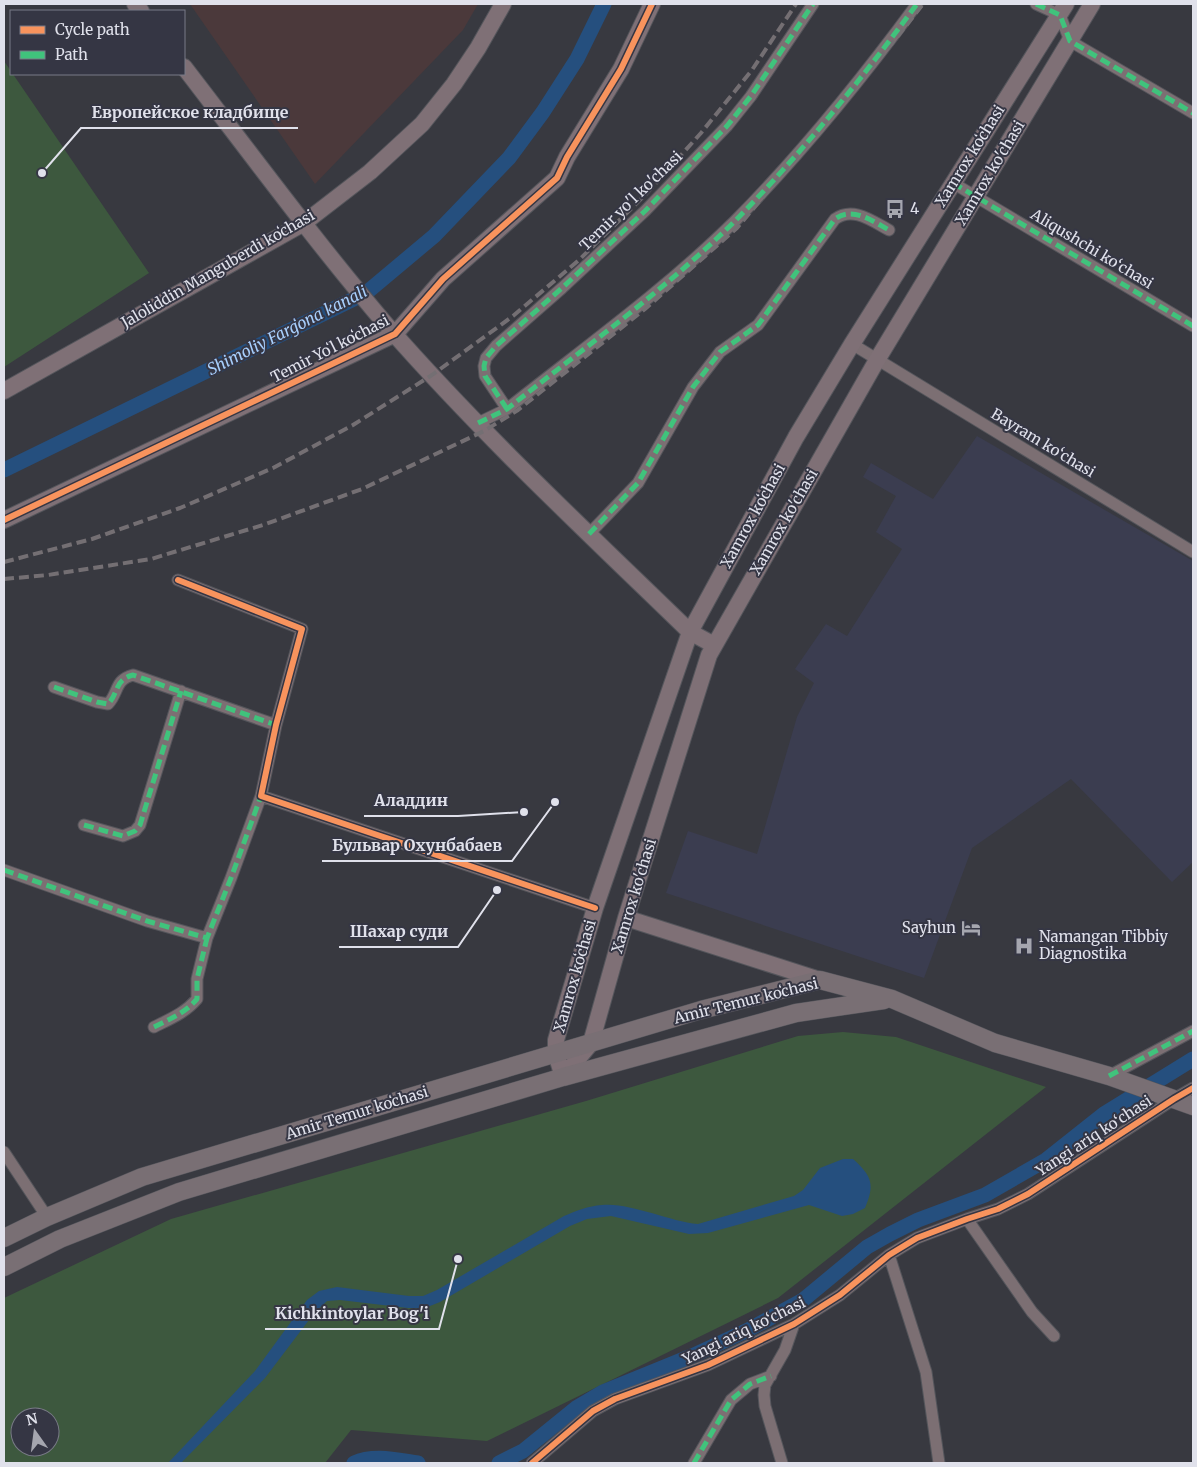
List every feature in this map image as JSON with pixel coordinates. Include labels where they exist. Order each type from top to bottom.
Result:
[{"type":"main road","name":"Jaloliddin Manguberdi koʻchasi","points":[[4,391],[304,223],[370,172],[422,124],[478,48],[503,4]]},
{"type":"main road","name":"Temir Yoʻl koʻchasi","points":[[4,520],[392,331],[443,280],[557,178],[567,156],[621,69],[652,4]]},
{"type":"main road","name":"Xamrox ko'chasi","points":[[563,1077],[591,1043],[626,918],[706,664],[714,645],[877,360],[1092,4]]},
{"type":"main road","name":"Xamrox koʻchasi","points":[[563,1077],[556,1054],[556,1040],[594,908],[690,632],[796,437],[852,344],[1063,9]]},
{"type":"main road","points":[[185,68],[304,223],[392,331],[484,431],[589,534],[690,632],[714,645]]},
{"type":"main road","points":[[626,918],[820,980]]},
{"type":"main road","name":"Amir Temur koʻchasi","points":[[4,1238],[142,1177],[701,1010],[820,980],[892,999]]},
{"type":"main road","points":[[892,999],[995,1043],[1116,1079],[1193,1106]]},
{"type":"main road","name":"Amir Temur koʻchasi","points":[[4,1267],[60,1239],[179,1192],[563,1077],[796,1013],[892,999]]},
{"type":"main road","points":[[48,1217],[60,1239]]},
{"type":"street","name":"Temir yo'l ko'chasi","points":[[508,409],[485,376],[484,366],[486,358],[496,346],[562,288],[645,210],[727,126],[751,96],[813,4]]},
{"type":"street","points":[[478,423],[508,409],[673,278],[734,222],[795,158],[881,53],[917,4]]},
{"type":"street","points":[[1036,4],[1063,9],[1070,41],[1193,113]]},
{"type":"street","name":"Aliqushchi ko‘chasi","points":[[953,183],[1193,326]]},
{"type":"street","points":[[589,534],[638,483],[693,387],[720,352],[758,325],[835,219],[845,214],[853,213],[868,218],[889,230]]},
{"type":"street","name":"Bayram ko‘chasi","points":[[852,344],[1193,552]]},
{"type":"street","points":[[154,1027],[180,1015],[197,999],[197,979],[207,938],[261,796],[276,725],[302,629],[178,580]]},
{"type":"street","points":[[54,687],[108,704],[119,682],[133,675],[276,725]]},
{"type":"street","points":[[84,825],[123,836],[135,831],[140,825],[181,691]]},
{"type":"street","points":[[261,796],[594,908]]},
{"type":"street","points":[[4,870],[147,922],[207,938]]},
{"type":"street","points":[[1116,1079],[1193,1031]]},
{"type":"street","name":"Yangi ariq ko‘chasi","points":[[532,1463],[594,1411],[614,1399],[708,1365],[794,1324],[840,1295],[889,1255],[918,1238],[967,1219],[998,1210],[1028,1194],[1166,1096],[1193,1088]]},
{"type":"street","points":[[4,1152],[48,1217]]},
{"type":"street","points":[[967,1219],[1032,1312],[1054,1336]]},
{"type":"street","points":[[889,1255],[926,1372],[939,1463]]},
{"type":"street","points":[[782,1463],[764,1406],[764,1395],[765,1386],[785,1350],[794,1324]]},
{"type":"street","points":[[694,1463],[731,1400],[750,1384],[771,1376]]},
{"type":"shaded area","points":[[190,4],[478,4],[463,30],[315,184]]},
{"type":"shaded area","points":[[977,436],[1193,561],[1193,862],[1172,882],[1071,779],[972,848],[924,978],[666,893],[688,831],[757,854],[797,717],[814,683],[795,669],[826,624],[847,636],[902,549],[876,532],[896,496],[863,477],[871,463],[933,499]]},
{"type":"green space","points":[[4,61],[10,70],[10,75],[14,75],[149,273],[4,367]]},
{"type":"green space","points":[[843,1032],[896,1037],[1046,1087],[778,1298],[487,1441],[351,1430],[325,1463],[4,1463],[4,1298],[171,1219],[586,1101],[798,1036]]},
{"type":"water","points":[[843,1159],[853,1159],[868,1176],[871,1186],[865,1208],[853,1214],[842,1216],[809,1205],[708,1233],[689,1234],[611,1216],[587,1219],[570,1226],[440,1302],[425,1308],[408,1308],[340,1300],[327,1301],[315,1312],[265,1378],[181,1463],[168,1463],[255,1371],[307,1300],[319,1291],[337,1287],[423,1296],[437,1290],[564,1216],[582,1209],[602,1205],[624,1206],[698,1224],[794,1196],[803,1190],[820,1168]]},
{"type":"waterway","name":"Shimoliy Fargʻona kanali","points":[[4,470],[366,293],[434,236],[509,158],[543,112],[577,59],[604,4]]},
{"type":"waterway","points":[[499,1463],[523,1451],[576,1408],[603,1392],[694,1355],[748,1330],[803,1300],[867,1247],[918,1220],[985,1195],[1046,1160],[1104,1114],[1193,1059]]},
{"type":"waterway","points":[[354,1463],[378,1458],[418,1463]]},
{"type":"railway","points":[[4,562],[92,539],[180,508],[273,468],[353,425],[432,375],[513,316],[579,260],[646,194],[701,133],[752,70],[796,4]]},
{"type":"railway","points":[[4,579],[48,575],[151,559],[263,525],[362,489],[484,431],[518,410],[645,309],[737,228],[923,4]]},
{"type":"marked path","points":[[507,409],[485,376],[484,366],[486,358],[496,346],[645,211],[727,126],[751,96],[813,4]]},
{"type":"marked path","points":[[478,423],[507,409],[595,341],[681,271],[735,221],[830,116],[917,4]]},
{"type":"marked path","points":[[1036,4],[1060,15],[1070,41],[1193,113]]},
{"type":"marked path","points":[[953,183],[1193,326]]},
{"type":"marked path","points":[[589,534],[638,483],[693,387],[720,352],[758,325],[835,219],[842,215],[856,214],[889,230]]},
{"type":"marked path","points":[[54,687],[108,704],[120,683],[133,675],[276,725]]},
{"type":"marked path","points":[[84,825],[123,836],[135,831],[140,825],[181,691]]},
{"type":"marked path","points":[[4,870],[147,921],[207,938],[261,796]]},
{"type":"marked path","points":[[154,1027],[182,1012],[197,999],[197,979],[207,938]]},
{"type":"marked path","points":[[1109,1076],[1193,1031]]},
{"type":"marked path","points":[[694,1463],[731,1400],[750,1384],[771,1376]]},
{"type":"cycle path","points":[[4,520],[395,334],[443,279],[557,178],[567,157],[621,69],[652,4]]},
{"type":"cycle path","points":[[178,580],[302,629],[276,725],[261,796],[595,908]]},
{"type":"cycle path","points":[[532,1463],[593,1411],[615,1399],[708,1365],[794,1324],[840,1295],[889,1255],[917,1238],[998,1209],[1028,1194],[1193,1088]]},
{"type":"place","name":"Европейское кладбище","points":[[42,173]]},
{"type":"place","name":"4","points":[[895,209]]},
{"type":"place","name":"Бульвар Охунбабаев","points":[[555,802]]},
{"type":"place","name":"Аладдин","points":[[524,812]]},
{"type":"place","name":"Шахар суди","points":[[497,890]]},
{"type":"place","name":"Sayhun","points":[[971,928]]},
{"type":"place","name":"Namangan Tibbiy Diagnostika","points":[[1024,946]]},
{"type":"place","name":"Kichkintoylar Bog'i","points":[[458,1259]]}]
